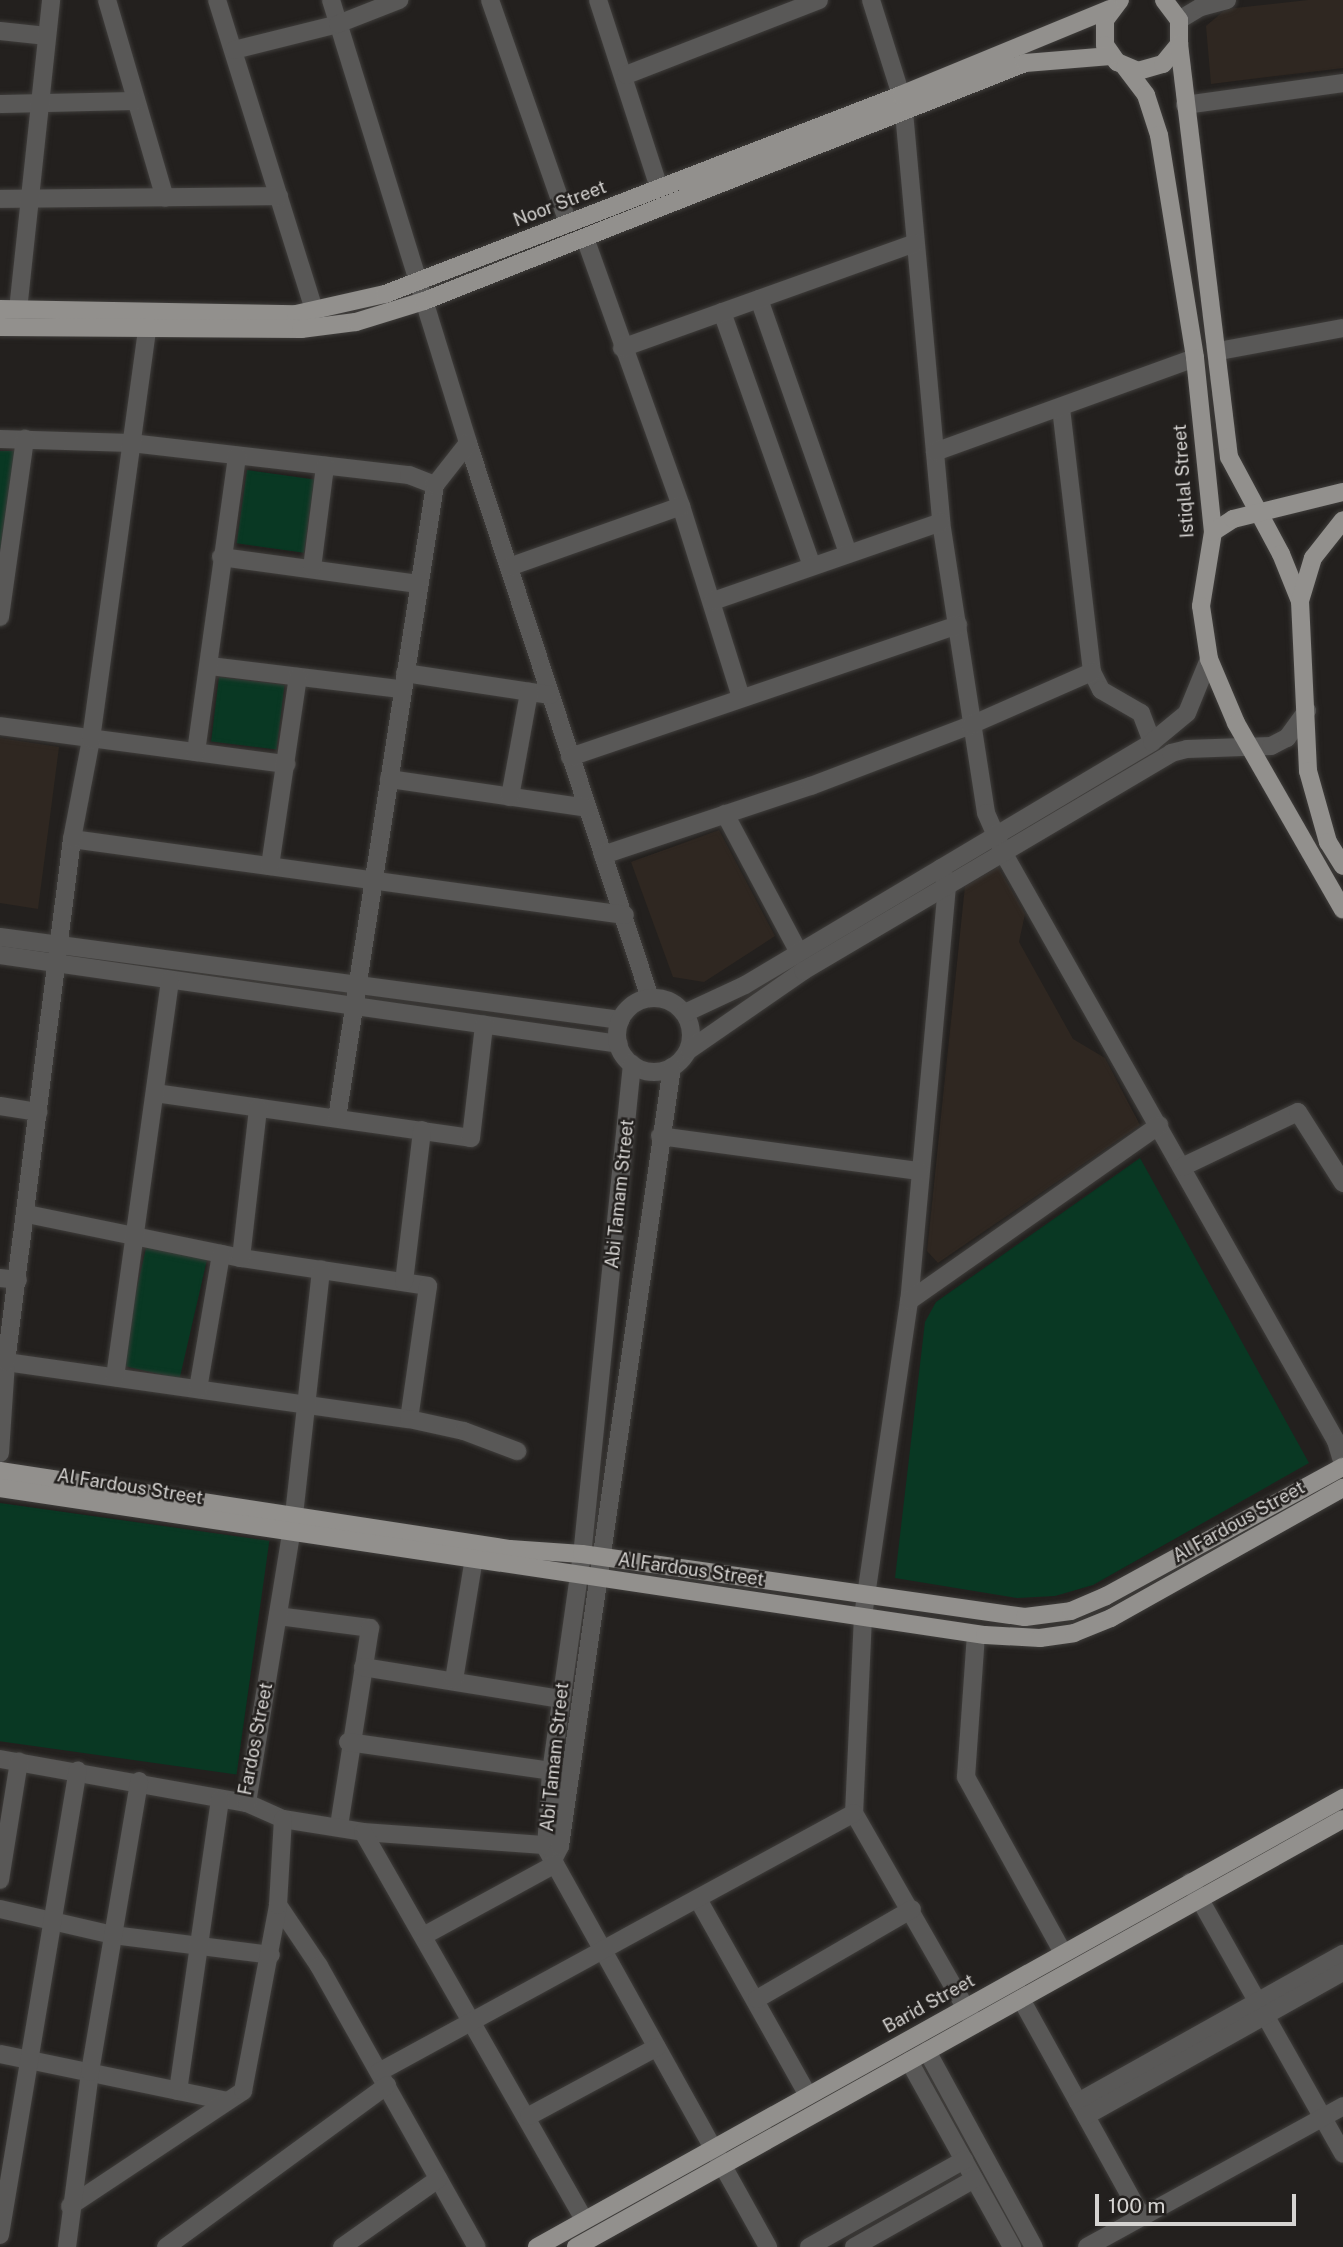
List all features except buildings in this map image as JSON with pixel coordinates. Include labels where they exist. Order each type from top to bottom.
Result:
[{"type":"main road","points":[[1164,0],[1179,20],[1185,105],[1219,351],[1229,457],[1259,512],[1300,601]]},
{"type":"main road","name":"Noor Street","points":[[0,327],[300,328],[356,322],[424,301],[585,238],[902,104],[1115,4]]},
{"type":"main road","points":[[1111,55],[1103,32],[1115,4]]},
{"type":"main road","points":[[1125,67],[1151,70],[1173,55],[1179,44]]},
{"type":"main road","name":"Noor Street","points":[[9,310],[296,314],[385,294],[659,188],[1025,63],[1111,55]]},
{"type":"main road","name":"Istiqlal Street","points":[[1111,55],[1125,67],[1146,95],[1159,135],[1195,358],[1213,532],[1201,606],[1209,659],[1249,747],[1343,910]]},
{"type":"main road","points":[[1213,532],[1233,519],[1343,492]]},
{"type":"main road","points":[[1343,520],[1313,558],[1300,601],[1308,771],[1328,842],[1343,866]]},
{"type":"main road","name":"Al Fardous Street","points":[[0,1489],[510,1549],[591,1555],[1025,1617],[1071,1611],[1343,1466]]},
{"type":"main road","name":"Al Fardous Street","points":[[0,1471],[474,1558],[976,1634],[1040,1638],[1074,1633],[1111,1618],[1343,1488]]},
{"type":"main road","name":"Barid Street","points":[[537,2247],[1343,1798]]},
{"type":"main road","points":[[576,2247],[1343,1819]]},
{"type":"street","points":[[9,310],[30,201],[51,0]]},
{"type":"street","points":[[107,0],[165,198]]},
{"type":"street","points":[[217,0],[314,310]]},
{"type":"street","points":[[331,0],[468,443],[570,757],[625,915],[650,998]]},
{"type":"street","points":[[234,50],[338,24],[399,0]]},
{"type":"street","points":[[490,0],[568,223]]},
{"type":"street","points":[[598,0],[626,75],[659,188]]},
{"type":"street","points":[[626,75],[819,0]]},
{"type":"street","points":[[871,0],[902,104],[941,522],[971,725],[995,836],[1340,1443],[1343,1466]]},
{"type":"street","points":[[1179,0],[1179,20]]},
{"type":"street","points":[[1179,20],[1201,7],[1227,0]]},
{"type":"street","points":[[0,31],[47,36]]},
{"type":"street","points":[[1185,105],[1343,83]]},
{"type":"street","points":[[0,104],[41,106],[136,101]]},
{"type":"street","points":[[0,199],[30,201],[279,196]]},
{"type":"street","points":[[585,238],[622,348],[681,506],[713,601],[741,698]]},
{"type":"street","points":[[622,348],[915,243]]},
{"type":"street","points":[[759,299],[848,553]]},
{"type":"street","points":[[722,312],[812,566]]},
{"type":"street","points":[[0,1453],[9,1280],[27,1214],[72,839],[91,739],[147,328]]},
{"type":"street","points":[[1219,351],[1343,328]]},
{"type":"street","points":[[935,453],[1195,358]]},
{"type":"street","points":[[1061,408],[1092,672],[1101,690],[1141,713],[1152,742]]},
{"type":"street","points":[[0,439],[131,443],[409,475],[435,485]]},
{"type":"street","points":[[0,617],[25,439]]},
{"type":"street","points":[[337,1118],[435,485],[468,443]]},
{"type":"street","points":[[196,752],[237,456]]},
{"type":"street","points":[[312,568],[326,466]]},
{"type":"street","points":[[509,567],[681,506]]},
{"type":"street","points":[[713,601],[941,522]]},
{"type":"street","points":[[221,557],[418,584]]},
{"type":"street","points":[[570,757],[958,625]]},
{"type":"street","points":[[685,1013],[745,985],[1152,742],[1187,713],[1209,659]]},
{"type":"street","points":[[210,666],[298,677],[403,681],[550,695]]},
{"type":"street","points":[[603,855],[971,725],[1092,672]]},
{"type":"street","points":[[270,866],[298,677]]},
{"type":"street","points":[[510,797],[529,692]]},
{"type":"street","points":[[688,1050],[691,1025],[685,1013],[663,999],[650,998],[627,1009],[620,1020],[618,1044],[632,1064],[657,1072],[672,1067],[688,1050],[803,971],[1171,753],[1187,748],[1271,746],[1287,738],[1307,710]]},
{"type":"street","points":[[0,726],[286,764]]},
{"type":"street","points":[[389,779],[587,808]]},
{"type":"street","points":[[725,814],[798,951]]},
{"type":"street","points":[[72,839],[625,915]]},
{"type":"street","points":[[941,868],[947,886],[909,1301],[863,1616],[854,1813],[912,1909],[963,2009],[975,2024]]},
{"type":"street","points":[[0,937],[58,954],[170,979],[618,1044]]},
{"type":"street","points":[[0,955],[58,954],[620,1020]]},
{"type":"street","points":[[116,1377],[170,979]]},
{"type":"street","points":[[155,1093],[471,1138],[484,1025]]},
{"type":"street","name":"Abi Tamam Street","points":[[591,1555],[632,1064]]},
{"type":"street","name":"Abi Tamam Street","points":[[553,1854],[591,1555],[672,1067]]},
{"type":"street","points":[[0,1106],[39,1112]]},
{"type":"street","points":[[241,1258],[258,1108]]},
{"type":"street","points":[[1182,1167],[1298,1112],[1343,1183]]},
{"type":"street","points":[[909,1301],[1158,1125]]},
{"type":"street","points":[[404,1282],[422,1130]]},
{"type":"street","points":[[660,1136],[920,1171]]},
{"type":"street","points":[[27,1214],[134,1233],[241,1258],[428,1286],[409,1419]]},
{"type":"street","points":[[198,1390],[222,1254]]},
{"type":"street","name":"Fardos Street","points":[[0,1759],[139,1781],[247,1803],[293,1524],[321,1269]]},
{"type":"street","points":[[6,1362],[409,1419],[464,1431],[517,1451]]},
{"type":"street","points":[[454,1680],[474,1558]]},
{"type":"street","name":"Abi Tamam Street","points":[[553,1854],[551,1771],[561,1699],[588,1576]]},
{"type":"street","points":[[278,1616],[370,1628],[348,1742],[339,1825]]},
{"type":"street","points":[[976,1634],[965,1777],[1063,1953]]},
{"type":"street","points":[[363,1667],[561,1699]]},
{"type":"street","points":[[348,1742],[551,1771]]},
{"type":"street","points":[[0,1880],[19,1762]]},
{"type":"street","points":[[0,2235],[78,1771]]},
{"type":"street","points":[[67,2247],[90,2072],[139,1781]]},
{"type":"street","points":[[178,2091],[220,1799]]},
{"type":"street","points":[[247,1803],[283,1819],[339,1825],[363,1832],[553,1854]]},
{"type":"street","points":[[166,2247],[383,2079],[472,2018],[606,1952],[854,1813]]},
{"type":"street","points":[[71,2206],[243,2091],[271,1955],[278,1905],[283,1819]]},
{"type":"street","points":[[363,1832],[529,2116],[584,2220]]},
{"type":"street","points":[[425,1935],[553,1854]]},
{"type":"street","points":[[553,1854],[721,2166],[768,2247]]},
{"type":"street","points":[[1190,1882],[1343,2154]]},
{"type":"street","points":[[699,1901],[757,1999],[808,2095]]},
{"type":"street","points":[[278,1905],[383,2079],[477,2247]]},
{"type":"street","points":[[0,1909],[114,1935],[271,1955]]},
{"type":"street","points":[[757,1999],[912,1909]]},
{"type":"street","points":[[1082,2109],[1261,2009],[1343,1954]]},
{"type":"street","points":[[1261,2009],[1343,1972]]},
{"type":"street","points":[[1021,1998],[1142,2217]]},
{"type":"street","points":[[529,2116],[657,2047]]},
{"type":"street","points":[[927,2051],[1034,2247]]},
{"type":"street","points":[[0,2054],[226,2101]]},
{"type":"street","points":[[909,2061],[1012,2247]]},
{"type":"street","points":[[1087,2247],[1343,2106]]},
{"type":"street","points":[[809,2247],[964,2160]]},
{"type":"street","points":[[342,2247],[438,2179]]},
{"type":"street","points":[[854,2247],[974,2179]]},
{"type":"shaded area","points":[[1308,0],[1343,0],[1343,68],[1211,84],[1206,26],[1226,9]]},
{"type":"shaded area","points":[[0,738],[59,747],[38,909],[0,903]]},
{"type":"shaded area","points":[[719,830],[775,936],[704,982],[673,977],[631,862]]},
{"type":"shaded area","points":[[998,867],[1025,914],[1019,942],[1073,1039],[1105,1058],[1140,1125],[938,1263],[927,1251],[965,886]]},
{"type":"green space","points":[[0,451],[15,451],[0,553]]},
{"type":"green space","points":[[247,470],[314,479],[304,553],[237,543]]},
{"type":"green space","points":[[219,677],[285,685],[277,750],[211,742]]},
{"type":"green space","points":[[1140,1158],[1309,1463],[1093,1585],[1055,1596],[1017,1598],[895,1578],[925,1322],[936,1302]]},
{"type":"green space","points":[[147,1244],[207,1258],[180,1379],[119,1365]]},
{"type":"green space","points":[[0,1503],[269,1541],[237,1775],[0,1741]]}]
